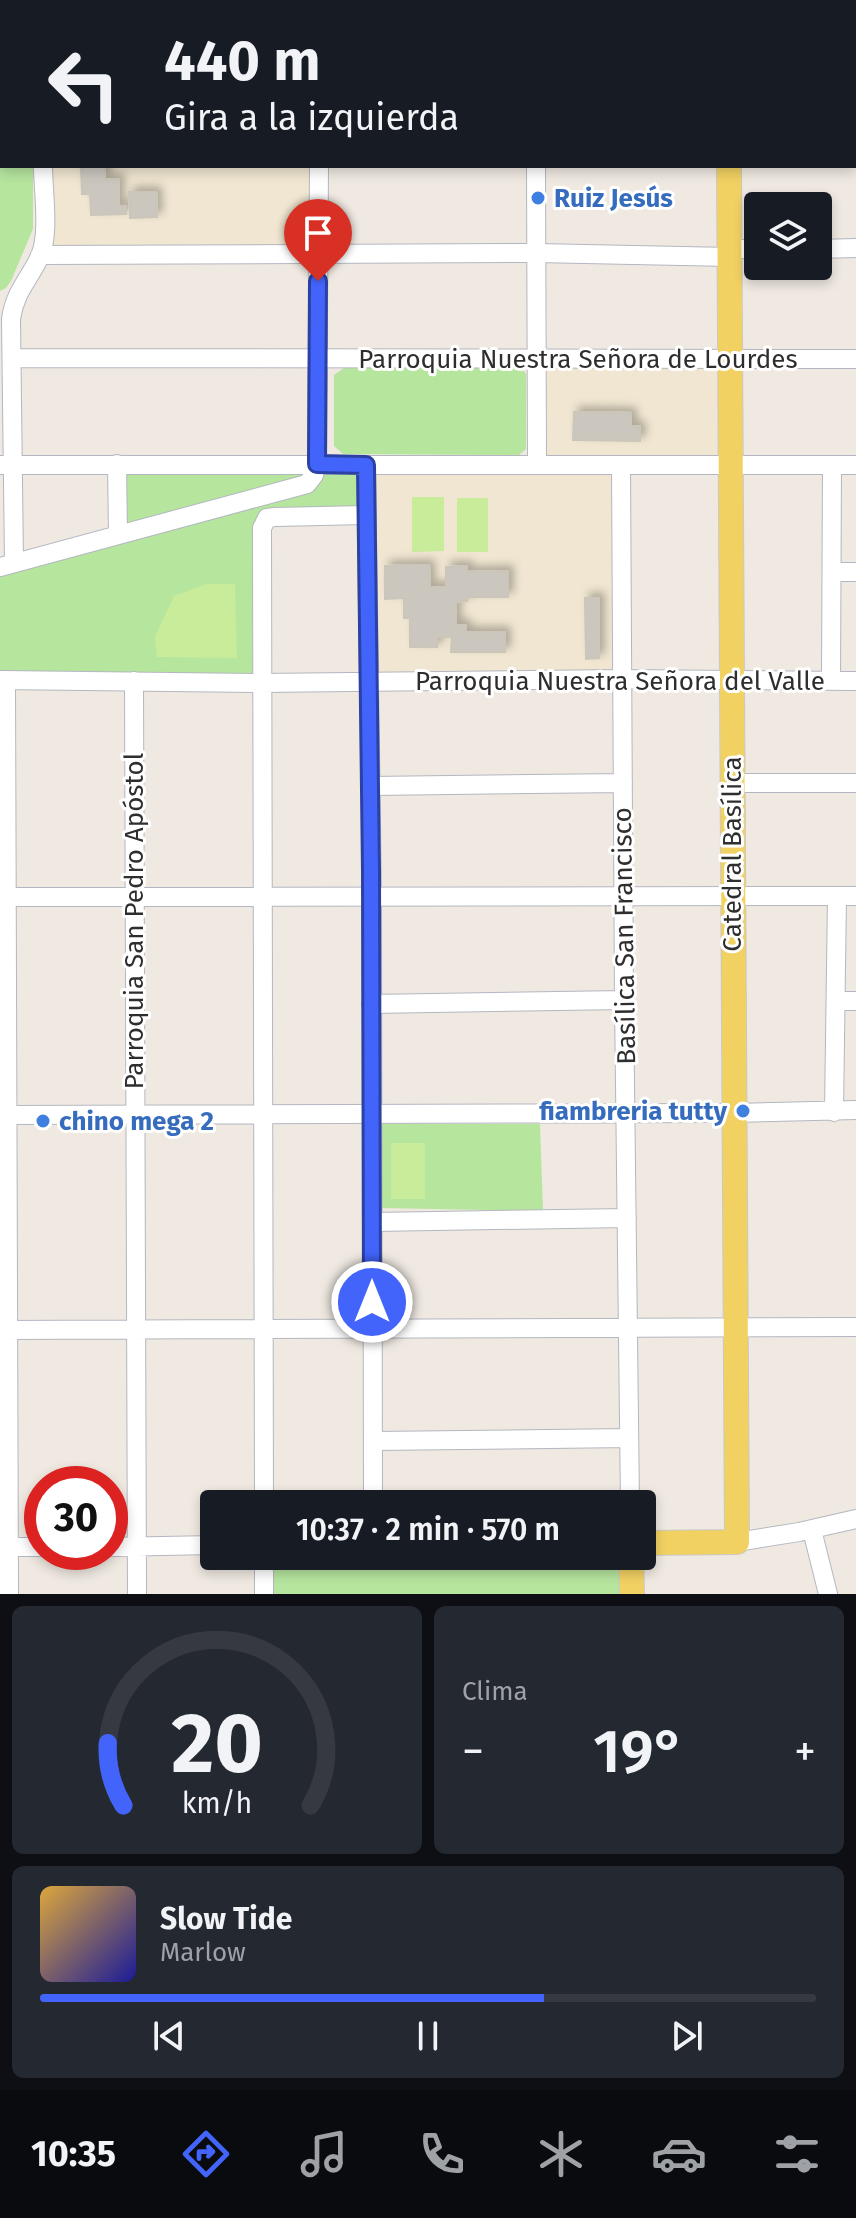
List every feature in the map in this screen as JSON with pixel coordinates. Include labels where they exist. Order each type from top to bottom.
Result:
[{"type":"main road","name":"Catedral Basílica","points":[[729,168],[737,1542]]},
{"type":"main road","points":[[656,1543],[737,1542]]},
{"type":"main road","points":[[631,1570],[632,1594]]},
{"type":"street","points":[[43,168],[44,240],[40,255],[7,304],[12,358],[6,464],[7,565],[307,484],[317,464],[319,168]]},
{"type":"street","points":[[536,168],[537,464]]},
{"type":"street","points":[[832,249],[856,248]]},
{"type":"street","points":[[40,255],[744,251]]},
{"type":"street","name":"Parroquia Nuestra Señora de Lourdes","points":[[12,358],[856,359]]},
{"type":"street","points":[[6,464],[856,465]]},
{"type":"street","points":[[117,464],[118,535]]},
{"type":"street","points":[[366,465],[372,898],[373,1490]]},
{"type":"street","name":"Basílica San Francisco","points":[[621,465],[630,1490]]},
{"type":"street","points":[[831,681],[832,465]]},
{"type":"street","points":[[264,1490],[263,523],[267,518],[275,517],[366,515]]},
{"type":"street","points":[[832,572],[856,572]]},
{"type":"street","name":"Parroquia Nuestra Señora del Valle","points":[[3,680],[261,683],[622,679],[856,681]]},
{"type":"street","points":[[3,680],[4,1547],[9,1594]]},
{"type":"street","name":"Parroquia San Pedro Apóstol","points":[[134,681],[137,1594]]},
{"type":"street","points":[[371,786],[623,783]]},
{"type":"street","points":[[732,783],[856,783]]},
{"type":"street","points":[[834,1112],[837,896]]},
{"type":"street","points":[[4,897],[856,896]]},
{"type":"street","points":[[371,1004],[624,1000]]},
{"type":"street","points":[[836,1001],[856,1001]]},
{"type":"street","points":[[4,1115],[626,1114],[856,1110]]},
{"type":"street","points":[[373,1222],[627,1218]]},
{"type":"street","points":[[4,1330],[856,1327]]},
{"type":"street","points":[[374,1441],[629,1438]]},
{"type":"street","points":[[737,1542],[812,1530],[856,1519]]},
{"type":"street","points":[[812,1530],[828,1594]]},
{"type":"street","points":[[128,1546],[200,1545]]},
{"type":"street","points":[[264,1570],[264,1594]]},
{"type":"shaded area","points":[[43,168],[318,168],[318,254],[40,255]]},
{"type":"shaded area","points":[[537,358],[730,361],[729,465],[538,464]]},
{"type":"shaded area","points":[[367,466],[620,466],[621,679],[370,681]]},
{"type":"green space","points":[[0,168],[33,168],[33,229],[11,281],[0,291]]},
{"type":"green space","points":[[521,367],[526,374],[526,449],[519,455],[343,454],[334,446],[334,375],[344,368]]},
{"type":"green space","points":[[117,464],[365,465],[366,514],[267,518],[261,682],[0,682],[0,567],[118,535]]},
{"type":"green space","points":[[412,497],[444,497],[444,551],[412,552]]},
{"type":"green space","points":[[457,498],[488,498],[488,552],[457,552]]},
{"type":"green space","points":[[206,584],[235,584],[237,658],[157,657],[155,637],[174,596]]},
{"type":"green space","points":[[380,1124],[540,1124],[543,1211],[381,1208]]},
{"type":"green space","points":[[391,1143],[425,1143],[425,1199],[391,1199]]},
{"type":"green space","points":[[266,1570],[631,1570],[631,1594],[265,1594]]},
{"type":"building","points":[[81,168],[105,168],[105,179],[119,179],[119,206],[126,206],[126,214],[91,215],[90,194],[82,194]]},
{"type":"building","points":[[129,192],[156,192],[157,217],[130,218]]},
{"type":"building","points":[[574,412],[631,413],[631,426],[640,427],[640,441],[573,440]]},
{"type":"building","points":[[429,565],[430,587],[446,587],[446,567],[467,566],[467,572],[508,571],[508,597],[467,597],[467,601],[456,602],[456,625],[466,625],[466,632],[505,632],[505,652],[451,652],[452,637],[437,637],[437,647],[410,647],[410,618],[404,618],[404,598],[385,599],[385,566]]},
{"type":"building","points":[[585,598],[599,598],[599,658],[586,659]]},
{"type":"place","name":"Ruiz Jesús","points":[[538,198]]},
{"type":"place","name":"fiambreria tutty","points":[[743,1111]]},
{"type":"place","name":"chino mega 2","points":[[43,1121]]},
{"type":"route","points":[[318,281],[317,464],[366,465],[372,1302]]}]
